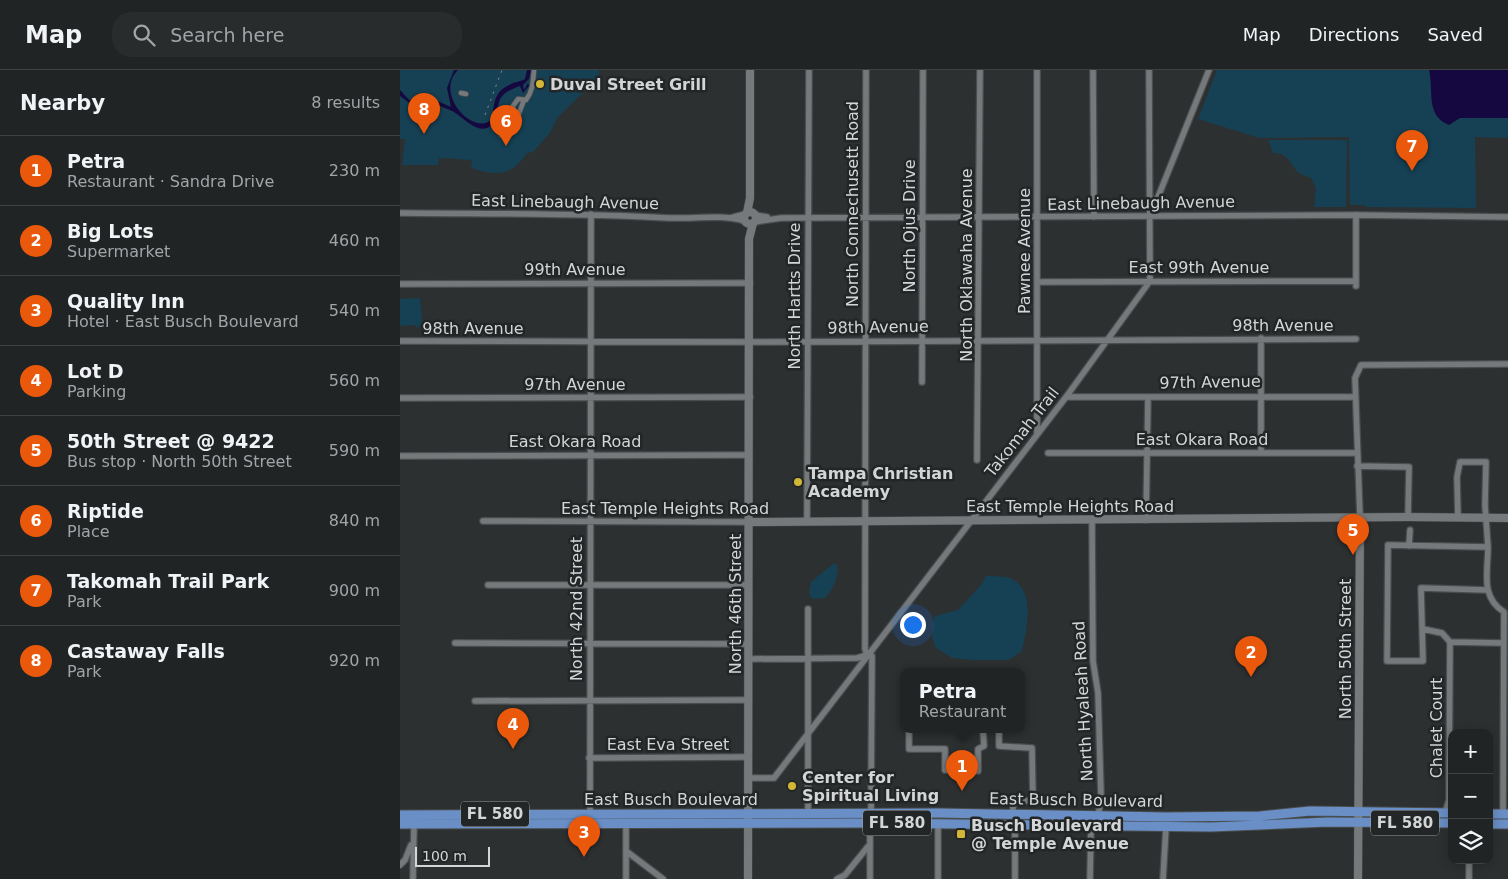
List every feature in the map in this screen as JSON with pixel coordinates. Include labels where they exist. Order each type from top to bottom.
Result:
[{"type":"main road","name":"East Busch Boulevard","points":[[400,815],[938,812],[1098,816],[1260,816],[1310,811],[1448,813]]},
{"type":"main road","points":[[821,824],[827,820],[865,818],[871,812]]},
{"type":"main road","points":[[881,823],[889,820],[924,820],[938,812]]},
{"type":"main road","points":[[938,824],[950,818],[994,819],[1008,813]]},
{"type":"main road","points":[[414,824],[421,820],[459,819],[473,814]]},
{"type":"main road","points":[[1211,827],[1220,822],[1246,820],[1260,816]]},
{"type":"main road","name":"East Busch Boulevard","points":[[400,824],[881,823],[1211,827],[1358,822],[1448,823]]},
{"type":"main road","points":[[1493,824],[1508,824]]},
{"type":"street","points":[[501,135],[514,128],[513,106],[518,99],[528,99],[533,88],[534,70]]},
{"type":"street","name":"North 46th Street","points":[[748,879],[750,70]]},
{"type":"street","name":"North Hartts Drive","points":[[807,521],[809,70]]},
{"type":"street","name":"North Connechusett Road","points":[[866,70],[865,649],[867,655],[872,656],[871,812]]},
{"type":"street","name":"North Ojus Drive","points":[[922,382],[924,340],[923,70]]},
{"type":"street","name":"North Oklawaha Avenue","points":[[977,460],[980,340],[980,70]]},
{"type":"street","name":"Pawnee Avenue","points":[[1037,70],[1037,433]]},
{"type":"street","points":[[1093,70],[1094,217]]},
{"type":"street","points":[[1149,70],[1150,281]]},
{"type":"street","points":[[1150,216],[1209,70]]},
{"type":"street","name":"East Linebaugh Avenue","points":[[400,213],[591,214],[686,219],[1356,215],[1508,217]]},
{"type":"street","name":"North 42nd Street","points":[[590,824],[591,214]]},
{"type":"street","name":"East 99th Avenue","points":[[1038,282],[1356,283],[1356,215]]},
{"type":"street","name":"Takomah Trail","points":[[748,778],[774,778],[1066,397],[1150,281]]},
{"type":"street","name":"99th Avenue","points":[[400,284],[750,283]]},
{"type":"street","points":[[1261,338],[1262,453]]},
{"type":"street","name":"98th Avenue","points":[[400,341],[866,342],[924,340],[1356,339]]},
{"type":"street","name":"North 50th Street","points":[[1358,879],[1360,517],[1356,453],[1355,378],[1361,365],[1366,364],[1508,364]]},
{"type":"street","name":"97th Avenue","points":[[1066,397],[1262,395],[1355,397]]},
{"type":"street","name":"97th Avenue","points":[[400,398],[750,397]]},
{"type":"street","points":[[1146,520],[1148,397]]},
{"type":"street","name":"East Okara Road","points":[[1048,453],[1356,453]]},
{"type":"street","name":"East Okara Road","points":[[400,456],[750,455]]},
{"type":"street","points":[[1458,518],[1457,477],[1460,462],[1486,462],[1487,590],[1492,604],[1504,612],[1505,814]]},
{"type":"street","points":[[1357,466],[1409,467],[1408,517]]},
{"type":"street","name":"East Temple Heights Road","points":[[483,521],[590,523],[1360,517],[1508,518]]},
{"type":"street","name":"North Hyaleah Road","points":[[1091,827],[1098,816],[1101,795],[1098,693],[1093,661],[1092,520]]},
{"type":"street","points":[[1409,546],[1410,530]]},
{"type":"street","points":[[1487,590],[1421,588],[1423,661],[1387,661],[1388,546],[1488,547]]},
{"type":"street","points":[[488,585],[749,585]]},
{"type":"street","points":[[808,609],[808,814]]},
{"type":"street","points":[[1422,628],[1442,633],[1450,642],[1503,643]]},
{"type":"street","name":"Chalet Court","points":[[1449,774],[1450,642]]},
{"type":"street","points":[[455,643],[749,644]]},
{"type":"street","points":[[749,659],[857,658],[867,655]]},
{"type":"street","points":[[475,701],[748,700]]},
{"type":"street","points":[[909,733],[909,749],[946,749],[946,770],[978,771],[978,749],[984,746],[984,733]]},
{"type":"street","points":[[999,733],[999,746],[1032,748],[1033,800],[1013,800],[1008,813]]},
{"type":"street","name":"East Eva Street","points":[[589,758],[748,757]]},
{"type":"street","points":[[870,823],[870,879]]},
{"type":"street","points":[[413,879],[414,824]]},
{"type":"street","points":[[626,824],[626,879]]},
{"type":"street","points":[[938,824],[938,879]]},
{"type":"street","points":[[1015,826],[1015,879]]},
{"type":"street","points":[[1090,879],[1091,827]]},
{"type":"street","points":[[1164,879],[1166,827]]},
{"type":"street","points":[[400,864],[410,850],[414,835]]},
{"type":"street","points":[[837,879],[845,875],[870,844]]},
{"type":"street","points":[[626,851],[663,879]]},
{"type":"street","points":[[1469,864],[1470,879]]},
{"type":"shaded area","points":[[400,70],[599,70],[600,82],[593,83],[557,118],[550,133],[533,152],[527,153],[515,167],[495,173],[471,168],[472,160],[439,158],[438,165],[402,165],[405,139],[400,139]]},
{"type":"shaded area","points":[[454,70],[458,70],[452,79],[450,90],[458,110],[474,122],[483,123],[491,120],[496,99],[501,91],[512,83],[525,79],[527,70],[531,70],[529,79],[523,85],[524,90],[528,83],[529,86],[523,93],[520,86],[504,94],[499,102],[496,120],[491,126],[480,129],[454,112],[433,102],[411,104],[400,96],[400,90],[409,100],[428,97],[451,107],[447,88]]},
{"type":"shaded area","points":[[1217,70],[1508,70],[1508,138],[1475,137],[1476,208],[1367,207],[1364,205],[1350,205],[1349,137],[1259,138],[1198,119]]},
{"type":"shaded area","points":[[1429,70],[1508,70],[1508,118],[1460,118],[1449,125],[1441,121],[1433,109]]},
{"type":"shaded area","points":[[1268,140],[1347,140],[1346,207],[1314,207],[1316,188],[1311,178],[1299,173],[1286,157],[1273,153]]},
{"type":"shaded area","points":[[420,298],[422,321],[419,328],[414,325],[400,326],[400,299]]},
{"type":"shaded area","points":[[834,563],[838,566],[838,571],[831,591],[825,598],[812,599],[809,593],[811,582]]},
{"type":"shaded area","points":[[986,576],[1006,577],[1016,581],[1022,588],[1028,608],[1022,651],[1009,660],[952,658],[936,648],[932,638],[935,616],[958,610],[981,585]]},
{"type":"railway","points":[[485,115],[502,70]]},
{"type":"place","name":"Duval Street Grill","points":[[540,84]]},
{"type":"place","name":"Castaway Falls","points":[[424,134]]},
{"type":"place","name":"Riptide","points":[[506,146]]},
{"type":"place","name":"Takomah Trail Park","points":[[1412,171]]},
{"type":"place","name":"Tampa Christian Academy","points":[[798,482]]},
{"type":"place","name":"50th Street @ 9422","points":[[1353,555]]},
{"type":"place","name":"Big Lots","points":[[1251,677]]},
{"type":"place","name":"Lot D","points":[[513,749]]},
{"type":"place","name":"Center for Spiritual Living","points":[[792,786]]},
{"type":"place","name":"Petra","points":[[962,791]]},
{"type":"place","name":"Busch Boulevard @ Temple Avenue","points":[[961,834]]},
{"type":"place","name":"Quality Inn","points":[[584,857]]}]
